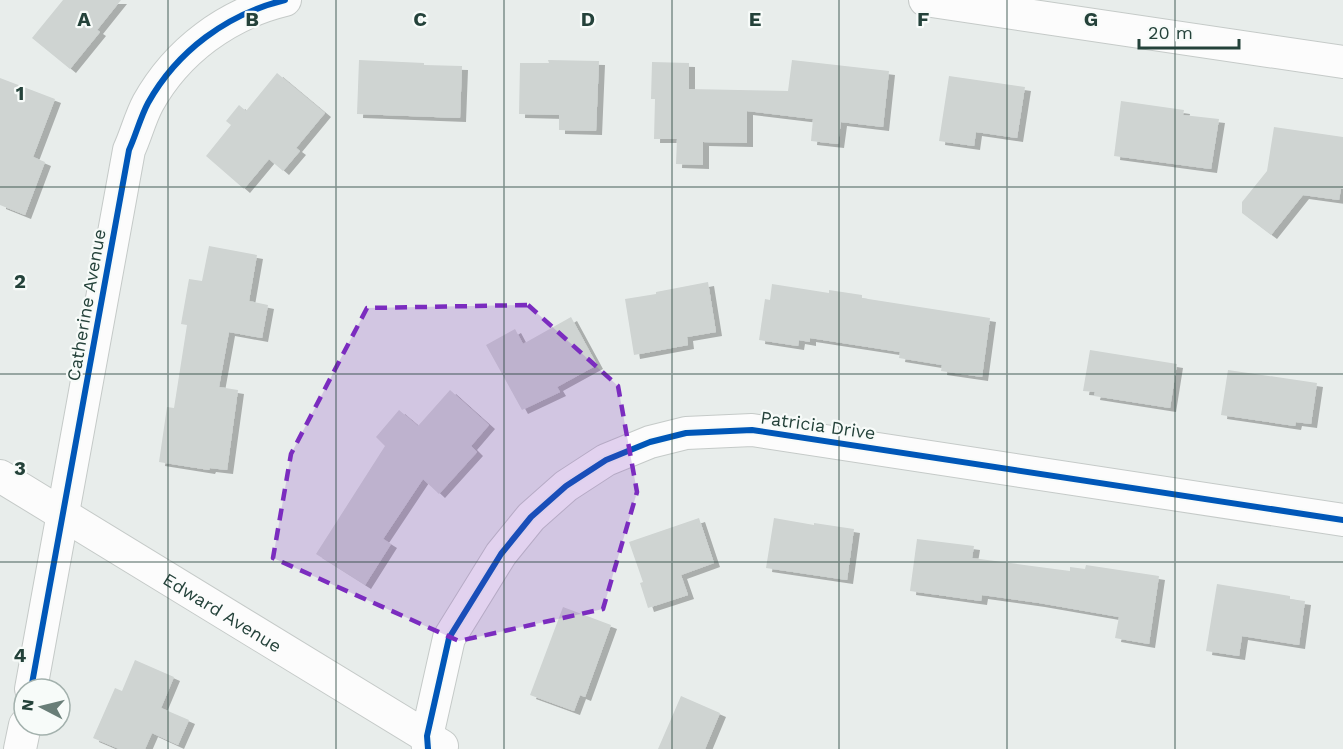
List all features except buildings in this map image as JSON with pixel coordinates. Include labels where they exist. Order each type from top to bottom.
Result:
[{"type":"street","name":"Catherine Avenue","points":[[33,677],[129,150],[148,104],[173,68],[198,42],[234,18],[267,4],[285,0]]},
{"type":"street","points":[[925,0],[1343,62]]},
{"type":"street","name":"Patricia Drive","points":[[434,745],[449,638],[501,554],[531,517],[566,486],[606,460],[650,442],[686,433],[752,430],[1343,520]]},
{"type":"street","name":"Edward Avenue","points":[[0,476],[434,745]]},
{"type":"highlighted area","points":[[528,305],[618,386],[637,492],[603,609],[459,641],[273,558],[291,454],[367,308]]},
{"type":"cycle path","points":[[33,677],[129,150],[148,103],[173,67],[189,51],[224,25],[264,6],[285,0]]},
{"type":"cycle path","points":[[428,749],[427,736],[449,638],[501,554],[531,517],[566,486],[606,460],[650,442],[686,433],[752,430],[1343,520]]}]
